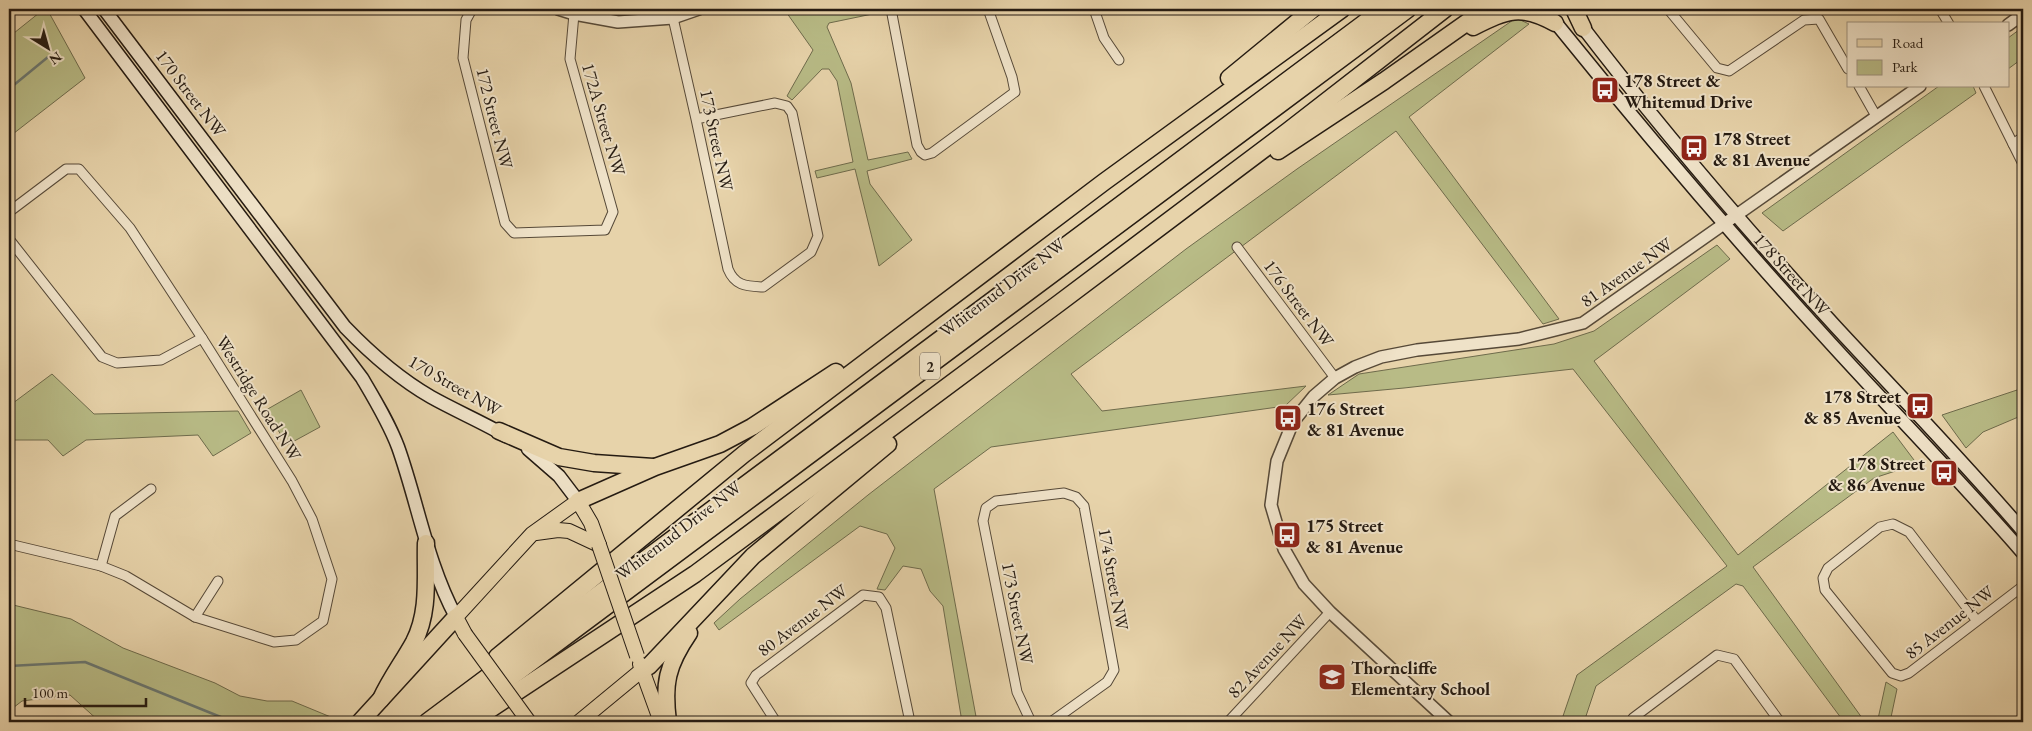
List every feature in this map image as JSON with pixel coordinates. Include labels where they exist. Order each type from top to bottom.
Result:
[{"type":"highway","points":[[1104,182],[1313,9]]},
{"type":"highway","points":[[426,722],[463,686],[744,454],[1104,182],[1342,9]]},
{"type":"highway","name":"Whitemud Drive NW","points":[[426,722],[1383,9]]},
{"type":"highway","name":"Whitemud Drive NW","points":[[451,722],[1408,9]]},
{"type":"highway","points":[[471,722],[695,574],[953,383],[1445,9]]},
{"type":"highway","points":[[1122,255],[1486,9]]},
{"type":"highway","points":[[1574,9],[1583,28]]},
{"type":"highway","points":[[1422,54],[1494,17],[1511,12],[1528,10],[1556,23]]},
{"type":"highway","points":[[578,501],[655,467],[720,444],[752,428],[933,310]]},
{"type":"highway","points":[[639,663],[649,666],[753,556],[914,423],[953,383]]},
{"type":"highway","points":[[499,431],[559,457],[594,463],[655,467]]},
{"type":"highway","points":[[381,699],[390,679],[414,641],[422,618],[426,595],[426,543]]},
{"type":"highway","points":[[668,722],[665,698],[666,683],[672,664],[685,639],[713,599]]},
{"type":"highway","points":[[360,722],[456,617]]},
{"type":"main road","name":"170 Street NW","points":[[84,9],[362,378],[380,408],[397,445],[437,578],[465,634],[529,722]]},
{"type":"main road","name":"170 Street NW","points":[[104,9],[346,327],[371,353],[400,377],[431,397],[521,444],[541,458],[559,476],[578,501],[591,523],[661,722]]},
{"type":"main road","name":"178 Street NW","points":[[1544,9],[1724,224],[2023,553]]},
{"type":"main road","name":"178 Street NW","points":[[1569,9],[1644,105],[1736,216],[1836,327],[1989,491],[2023,531]]},
{"type":"main road","points":[[456,617],[532,534],[578,501]]},
{"type":"main road","points":[[532,534],[558,530],[569,531],[600,545]]},
{"type":"main road","points":[[579,722],[639,663]]},
{"type":"street","name":"172 Street NW","points":[[472,9],[466,20],[463,58],[505,223],[514,233],[605,230]]},
{"type":"street","points":[[558,9],[618,22],[672,18],[698,9]]},
{"type":"street","points":[[891,9],[917,145],[925,155],[932,153],[1015,92],[1012,77],[988,9]]},
{"type":"street","points":[[1094,9],[1104,38],[1119,60]]},
{"type":"street","points":[[1668,9],[1717,68],[1729,72],[1804,20],[1819,18],[1847,66]]},
{"type":"street","points":[[1940,9],[1948,22]]},
{"type":"street","name":"172A Street NW","points":[[574,14],[570,59],[613,212],[605,230]]},
{"type":"street","points":[[2010,24],[2023,14]]},
{"type":"street","name":"173 Street NW","points":[[672,18],[728,269],[731,277],[740,285],[763,286],[811,252],[818,236],[794,117],[790,108],[783,104],[769,104],[696,119]]},
{"type":"street","points":[[1860,88],[1876,116]]},
{"type":"street","name":"81 Avenue NW","points":[[1330,612],[1304,584],[1284,549],[1271,505],[1278,460],[1293,422],[1314,396],[1335,378],[1381,357],[1417,350],[1519,339],[1583,323],[1917,88]]},
{"type":"street","points":[[1985,88],[2023,164]]},
{"type":"street","points":[[2013,144],[2023,137]]},
{"type":"street","name":"Westridge Road NW","points":[[9,212],[66,169],[79,169],[130,228],[292,481],[312,519],[332,579],[323,621],[296,640],[274,642],[195,618],[126,576],[102,566],[9,544]]},
{"type":"street","points":[[9,239],[102,357],[117,363],[161,360],[202,338]]},
{"type":"street","name":"176 Street NW","points":[[1237,247],[1335,378]]},
{"type":"street","points":[[102,566],[115,516],[151,489]]},
{"type":"street","name":"174 Street NW","points":[[986,508],[996,501],[1064,493],[1076,497],[1084,506],[1114,670],[1107,682],[1051,722]]},
{"type":"street","name":"173 Street NW","points":[[986,508],[983,520],[1017,692],[1031,722]]},
{"type":"street","name":"85 Avenue NW","points":[[1977,621],[1909,532],[1894,524],[1880,527],[1828,568],[1823,578],[1825,590],[1892,673],[1901,676],[1909,673],[2023,586]]},
{"type":"street","points":[[195,618],[218,581]]},
{"type":"street","name":"80 Avenue NW","points":[[776,722],[751,684],[756,675],[863,595],[879,597],[886,608],[910,722]]},
{"type":"street","points":[[1330,612],[1449,722]]},
{"type":"street","name":"82 Avenue NW","points":[[1228,722],[1330,612]]},
{"type":"street","points":[[1632,720],[1717,655],[1734,659],[1780,722]]},
{"type":"street","points":[[2017,722],[2023,718]]},
{"type":"green space","points":[[44,9],[47,9],[85,78],[9,137],[9,37]]},
{"type":"green space","points":[[585,9],[681,9],[676,11],[606,16]]},
{"type":"green space","points":[[784,9],[882,9],[882,12],[829,23],[827,27],[851,83],[868,160],[908,152],[912,159],[867,171],[870,184],[912,240],[879,266],[855,169],[817,178],[815,171],[853,162],[837,81],[829,69],[822,69],[792,100],[787,96],[813,50]]},
{"type":"green space","points":[[1516,18],[1529,24],[1409,117],[1559,319],[1543,324],[1396,131],[1071,374],[1102,411],[1306,386],[1285,406],[991,447],[934,489],[977,722],[962,722],[943,606],[930,591],[921,569],[903,566],[885,590],[877,589],[895,548],[887,534],[860,526],[719,630],[714,623],[740,599],[868,495],[1186,249],[1297,169]]},
{"type":"green space","points":[[2023,27],[2023,58],[2010,68],[2010,37]]},
{"type":"green space","points":[[1936,88],[1974,88],[1976,93],[1783,231],[1762,213]]},
{"type":"green space","points":[[1717,245],[1730,259],[1594,361],[1738,555],[1893,432],[1917,464],[1874,478],[1753,567],[1865,722],[1844,722],[1743,586],[1736,584],[1596,686],[1584,722],[1561,722],[1577,675],[1727,566],[1573,369],[1328,395],[1359,374],[1554,344],[1594,331]]},
{"type":"green space","points":[[52,374],[94,414],[238,411],[251,433],[213,456],[198,435],[86,440],[63,456],[48,440],[9,440],[9,406]]},
{"type":"green space","points":[[2023,388],[2023,415],[1983,432],[1966,448],[1942,415]]},
{"type":"green space","points":[[301,390],[320,427],[287,445],[266,410]]},
{"type":"green space","points":[[9,604],[71,619],[123,648],[215,683],[240,696],[267,701],[292,701],[338,720],[336,722],[100,722],[70,695],[22,701],[9,711]]},
{"type":"green space","points":[[1886,682],[1897,689],[1890,722],[1873,722],[1878,719]]},
{"type":"waterway","points":[[9,89],[48,57]]},
{"type":"waterway","points":[[9,666],[85,662],[233,722]]},
{"type":"place","name":"178 Street & Whitemud Drive","points":[[1605,90]]},
{"type":"place","name":"178 Street & 81 Avenue","points":[[1694,148]]},
{"type":"place","name":"178 Street & 85 Avenue","points":[[1920,406]]},
{"type":"place","name":"176 Street & 81 Avenue","points":[[1288,418]]},
{"type":"place","name":"178 Street & 86 Avenue","points":[[1944,473]]},
{"type":"place","name":"175 Street & 81 Avenue","points":[[1287,535]]},
{"type":"place","name":"Thorncliffe Elementary School","points":[[1332,677]]}]
